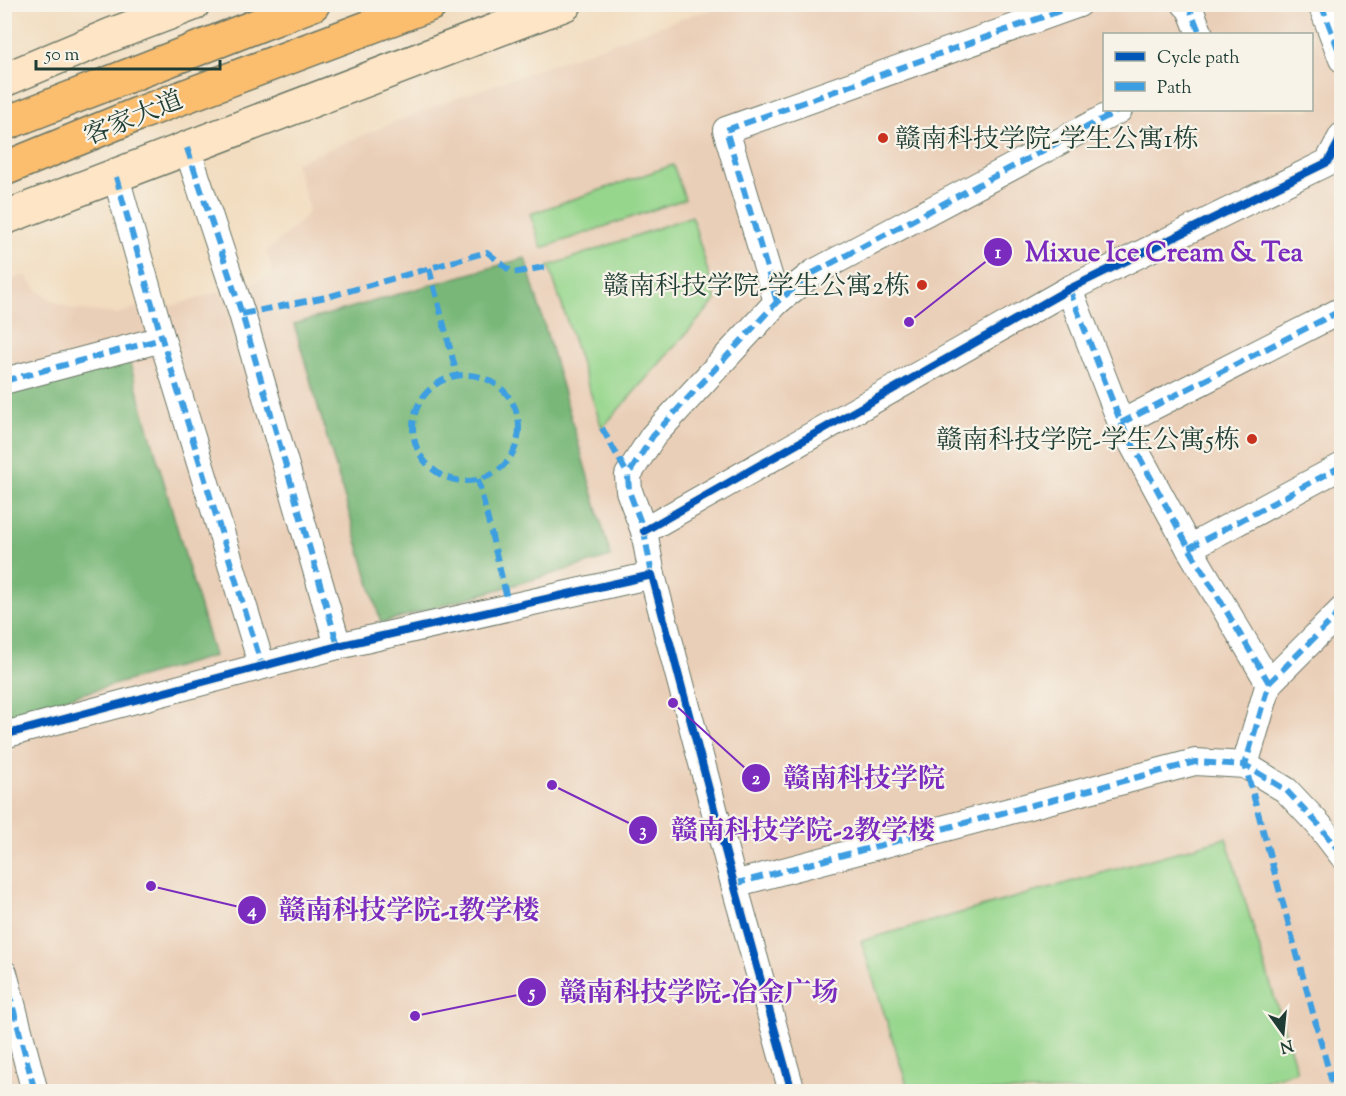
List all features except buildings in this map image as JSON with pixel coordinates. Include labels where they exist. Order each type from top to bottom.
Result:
[{"type":"main road","name":"客家大道","points":[[4,124],[313,4]]},
{"type":"main road","name":"客家大道","points":[[4,169],[138,114],[431,4]]},
{"type":"street","points":[[4,80],[111,35],[193,4]]},
{"type":"street","points":[[4,219],[565,4]]},
{"type":"street","points":[[777,302],[726,130],[1079,4]]},
{"type":"street","points":[[1185,4],[1190,9],[1200,33]]},
{"type":"street","points":[[1321,4],[1341,59]]},
{"type":"street","points":[[792,1092],[652,575],[644,531],[629,490],[628,475],[653,436],[777,302],[813,273],[1117,111]]},
{"type":"street","points":[[644,531],[1069,289],[1328,162],[1341,136]]},
{"type":"street","points":[[187,147],[242,314],[338,646]]},
{"type":"street","points":[[116,177],[162,339],[262,666]]},
{"type":"street","points":[[1069,289],[1121,423],[1189,548],[1269,683]]},
{"type":"street","points":[[1121,423],[1341,310]]},
{"type":"street","points":[[4,381],[162,339]]},
{"type":"street","points":[[1189,548],[1341,466]]},
{"type":"street","points":[[4,735],[338,646],[652,575]]},
{"type":"street","points":[[1245,765],[1269,683],[1341,610]]},
{"type":"street","points":[[734,884],[1195,762],[1245,765],[1286,790],[1319,825],[1341,855]]},
{"type":"street","points":[[4,973],[35,1092]]},
{"type":"shaded area","points":[[730,5],[1341,5],[1341,1091],[5,1091],[4,282],[26,275],[36,289],[53,301],[72,309],[117,314],[138,307],[141,315],[274,276],[266,251],[305,217],[308,211],[308,204],[295,163],[437,105],[692,15]]},
{"type":"green space","points":[[673,165],[685,199],[542,248],[530,214]]},
{"type":"green space","points":[[692,216],[716,300],[602,428],[549,266]]},
{"type":"green space","points":[[525,258],[611,557],[381,623],[294,324]]},
{"type":"green space","points":[[128,357],[214,656],[5,716],[5,393]]},
{"type":"green space","points":[[1226,838],[1297,1071],[1231,1091],[909,1091],[861,941]]},
{"type":"marked path","points":[[777,302],[726,130],[1079,4]]},
{"type":"marked path","points":[[1185,4],[1190,9],[1200,33]]},
{"type":"marked path","points":[[1321,4],[1342,59]]},
{"type":"marked path","points":[[652,575],[644,531],[629,491],[628,475],[653,436],[777,302],[813,273],[1117,111]]},
{"type":"marked path","points":[[187,148],[242,314],[338,646]]},
{"type":"marked path","points":[[116,177],[162,339],[262,666]]},
{"type":"marked path","points":[[242,314],[331,296],[487,252],[513,273],[549,266]]},
{"type":"marked path","points":[[429,268],[457,375]]},
{"type":"marked path","points":[[1069,289],[1121,423],[1189,548],[1269,683],[1245,765],[1333,1086]]},
{"type":"marked path","points":[[1121,423],[1342,310]]},
{"type":"marked path","points":[[4,381],[162,339]]},
{"type":"marked path","points":[[466,375],[486,379],[503,391],[515,408],[519,428],[515,448],[503,465],[486,477],[466,481],[446,477],[429,465],[417,448],[413,428],[417,408],[429,391],[446,379],[466,375]]},
{"type":"marked path","points":[[602,428],[628,475]]},
{"type":"marked path","points":[[1189,548],[1342,466]]},
{"type":"marked path","points":[[478,479],[509,607]]},
{"type":"marked path","points":[[1269,683],[1342,610]]},
{"type":"marked path","points":[[734,884],[1195,762],[1245,765],[1286,790],[1319,825],[1342,855]]},
{"type":"marked path","points":[[4,973],[35,1092]]},
{"type":"cycle path","points":[[644,531],[1069,289],[1328,162],[1342,136]]},
{"type":"cycle path","points":[[4,735],[338,646],[652,575],[792,1092]]},
{"type":"place","name":"赣南科技学院-学生公寓1栋","points":[[883,138]]},
{"type":"place","name":"赣南科技学院-学生公寓2栋","points":[[922,285]]},
{"type":"place","name":"Mixue Ice Cream & Tea","points":[[909,322]]},
{"type":"place","name":"赣南科技学院-学生公寓5栋","points":[[1252,439]]},
{"type":"place","name":"赣南科技学院","points":[[673,703]]},
{"type":"place","name":"赣南科技学院-2教学楼","points":[[552,785]]},
{"type":"place","name":"赣南科技学院-1教学楼","points":[[151,886]]},
{"type":"place","name":"赣南科技学院-冶金广场","points":[[415,1016]]}]
